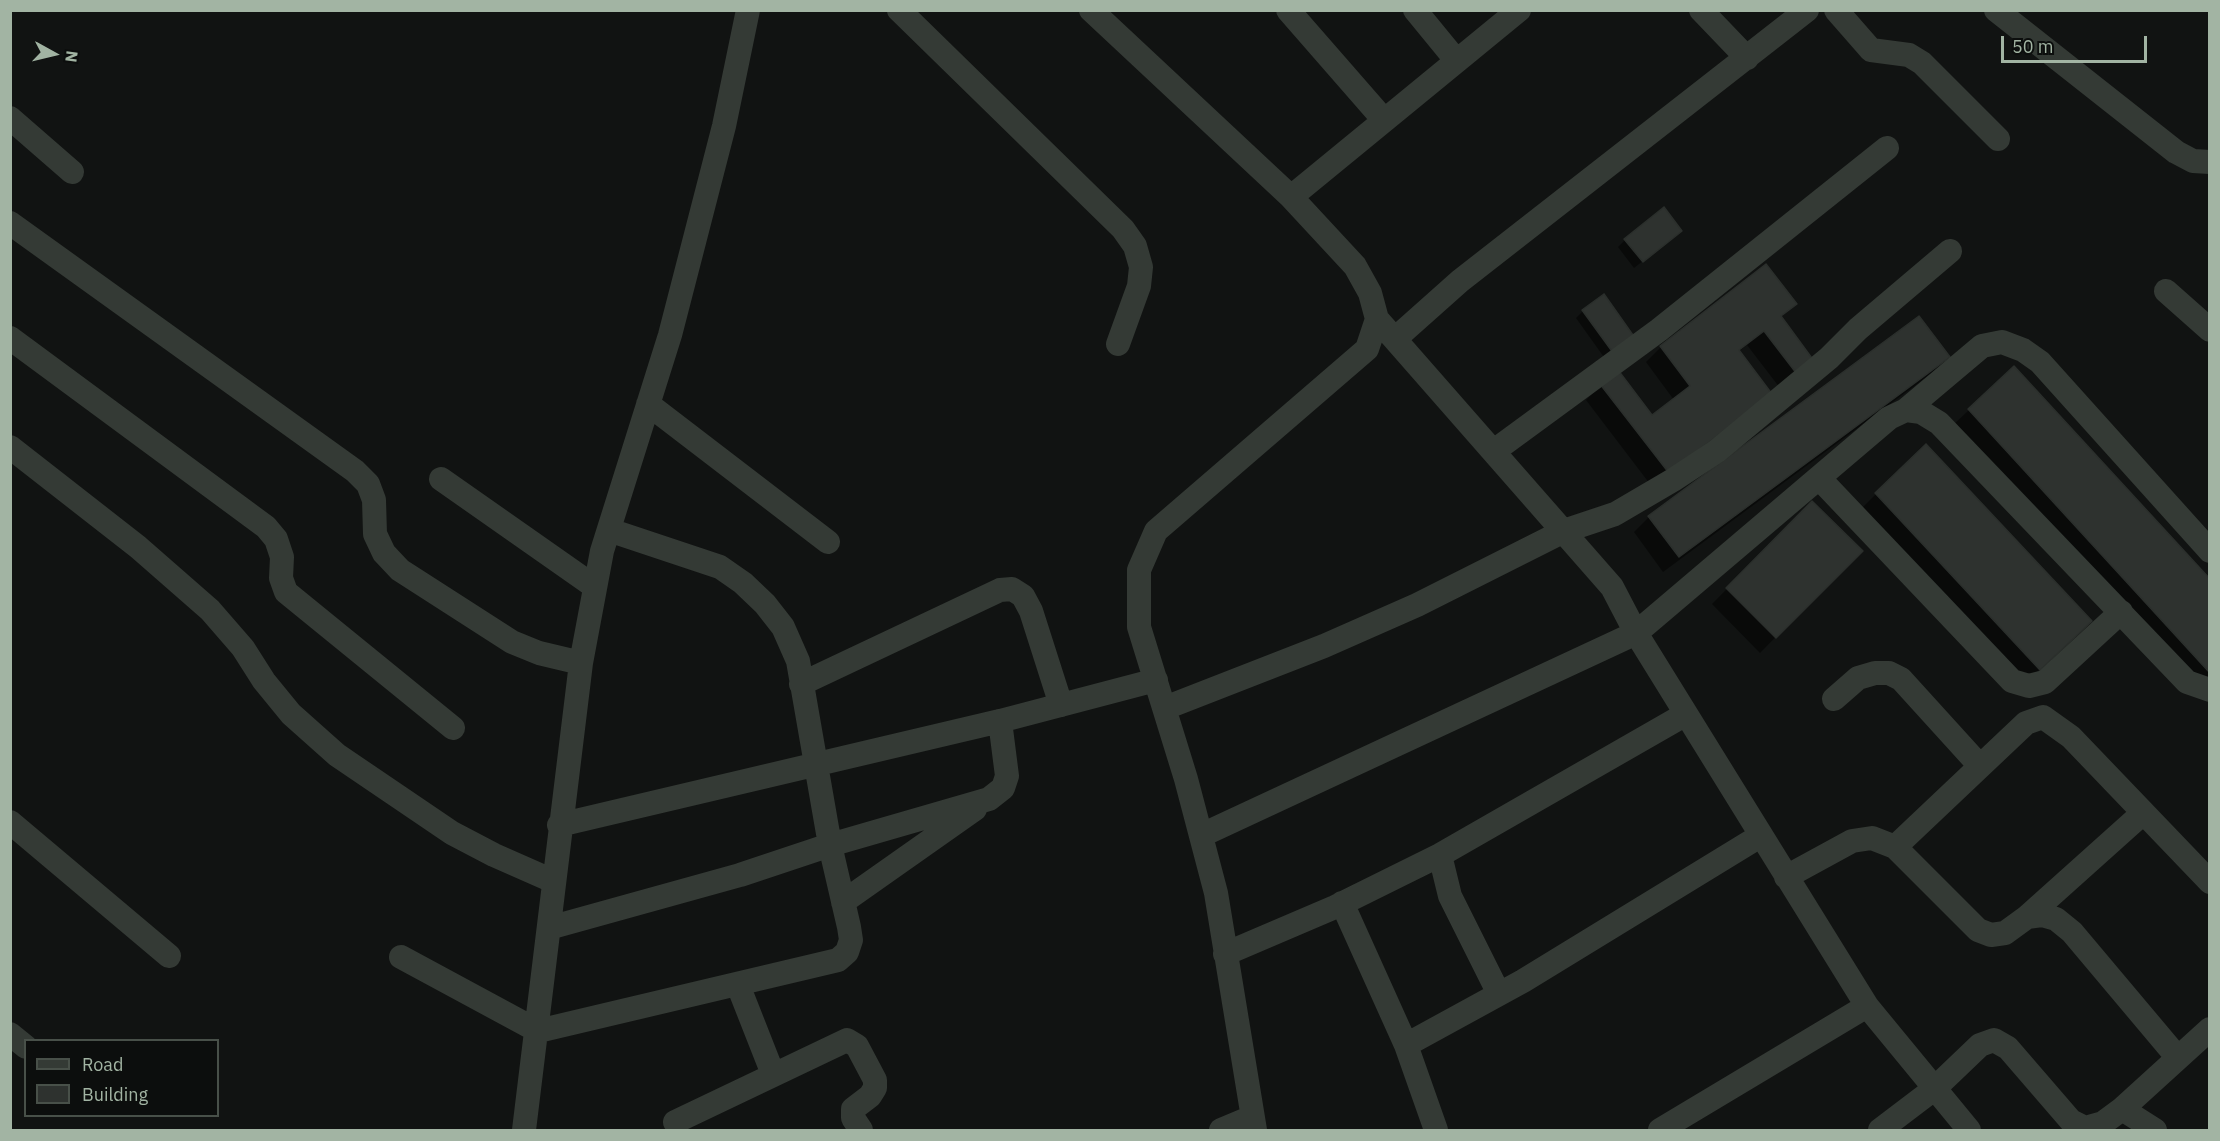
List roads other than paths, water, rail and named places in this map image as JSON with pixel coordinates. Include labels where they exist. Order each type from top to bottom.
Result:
[{"type":"street","points":[[524,1131],[538,1030],[559,825],[581,663],[595,587],[609,530],[670,335],[715,159],[748,10]]},
{"type":"street","points":[[899,10],[1123,229],[1136,246],[1141,267],[1139,286],[1118,344]]},
{"type":"street","points":[[1091,10],[1291,197],[1355,266],[1370,293],[1377,319],[1396,338],[1612,588],[1636,633],[1867,1006],[1969,1131]]},
{"type":"street","points":[[1288,10],[1383,120]]},
{"type":"street","points":[[1415,10],[1455,60]]},
{"type":"street","points":[[1396,338],[1460,281],[1807,10]]},
{"type":"street","points":[[1836,10],[1871,50],[1909,55],[1922,63],[1998,139]]},
{"type":"street","points":[[1996,10],[2176,152],[2193,161],[2210,162]]},
{"type":"street","points":[[1702,11],[1747,58]]},
{"type":"street","points":[[1291,197],[1510,13]]},
{"type":"street","points":[[10,118],[72,172]]},
{"type":"street","points":[[1494,451],[1659,330],[1887,148]]},
{"type":"street","points":[[10,223],[355,471],[368,484],[375,500],[375,534],[384,553],[400,570],[512,642],[539,653],[581,663]]},
{"type":"street","points":[[1165,708],[1324,646],[1417,604],[1564,531],[1615,514],[1717,451],[1830,358],[1858,329],[1950,251]]},
{"type":"street","points":[[2166,291],[2210,330]]},
{"type":"street","points":[[1221,1131],[1254,1124],[1216,893],[1165,708],[1139,627],[1139,570],[1156,531],[1367,349],[1377,319]]},
{"type":"street","points":[[10,338],[266,527],[276,539],[282,557],[281,578],[286,592],[453,729]]},
{"type":"street","points":[[1202,836],[1636,633],[1889,418],[1906,410],[1982,346],[2002,342],[2023,350],[2040,362],[2210,551]]},
{"type":"street","points":[[648,404],[828,542]]},
{"type":"street","points":[[1906,410],[1921,412],[1939,423],[2187,682],[2210,690]]},
{"type":"street","points":[[10,447],[138,547],[210,610],[243,648],[264,681],[291,714],[337,755],[452,833],[494,855],[553,881]]},
{"type":"street","points":[[1820,478],[2012,681],[2029,687],[2045,682],[2121,612]]},
{"type":"street","points":[[441,479],[595,587]]},
{"type":"street","points":[[401,957],[538,1030],[838,960],[847,952],[851,940],[814,765],[798,661],[783,627],[743,583],[720,567],[609,530]]},
{"type":"street","points":[[801,684],[1000,590],[1012,589],[1023,596],[1031,611],[1061,705]]},
{"type":"street","points":[[1834,699],[1858,678],[1875,673],[1889,673],[1901,679],[1980,766]]},
{"type":"street","points":[[559,825],[1000,721],[1156,680]]},
{"type":"street","points":[[1225,954],[1342,903],[1440,855],[1686,714]]},
{"type":"street","points":[[1895,847],[2026,723],[2043,717],[2071,737],[2210,882]]},
{"type":"street","points":[[843,902],[1003,788],[1007,776],[1000,721]]},
{"type":"street","points":[[549,928],[740,875],[830,845],[989,799]]},
{"type":"street","points":[[1786,877],[1852,841],[1872,838],[1895,847],[1978,930],[1992,935],[2005,933],[2027,917],[2143,813]]},
{"type":"street","points":[[10,822],[169,956]]},
{"type":"street","points":[[1406,1046],[1499,994],[1760,836]]},
{"type":"street","points":[[1440,855],[1450,896],[1499,994]]},
{"type":"street","points":[[1342,903],[1406,1046],[1436,1131]]},
{"type":"street","points":[[2027,917],[2043,915],[2056,919],[2072,932],[2178,1058]]},
{"type":"street","points":[[738,985],[774,1074]]},
{"type":"street","points":[[1659,1131],[1867,1006]]},
{"type":"street","points":[[1880,1131],[1934,1089],[1980,1044],[1994,1040],[2008,1048],[2071,1120],[2085,1128],[2103,1123],[2122,1109],[2210,1029]]},
{"type":"street","points":[[10,1034],[24,1045]]},
{"type":"street","points":[[675,1122],[847,1040],[857,1046],[875,1080],[875,1088],[870,1096],[853,1109],[853,1118],[861,1131]]},
{"type":"street","points":[[2122,1109],[2155,1131]]}]
